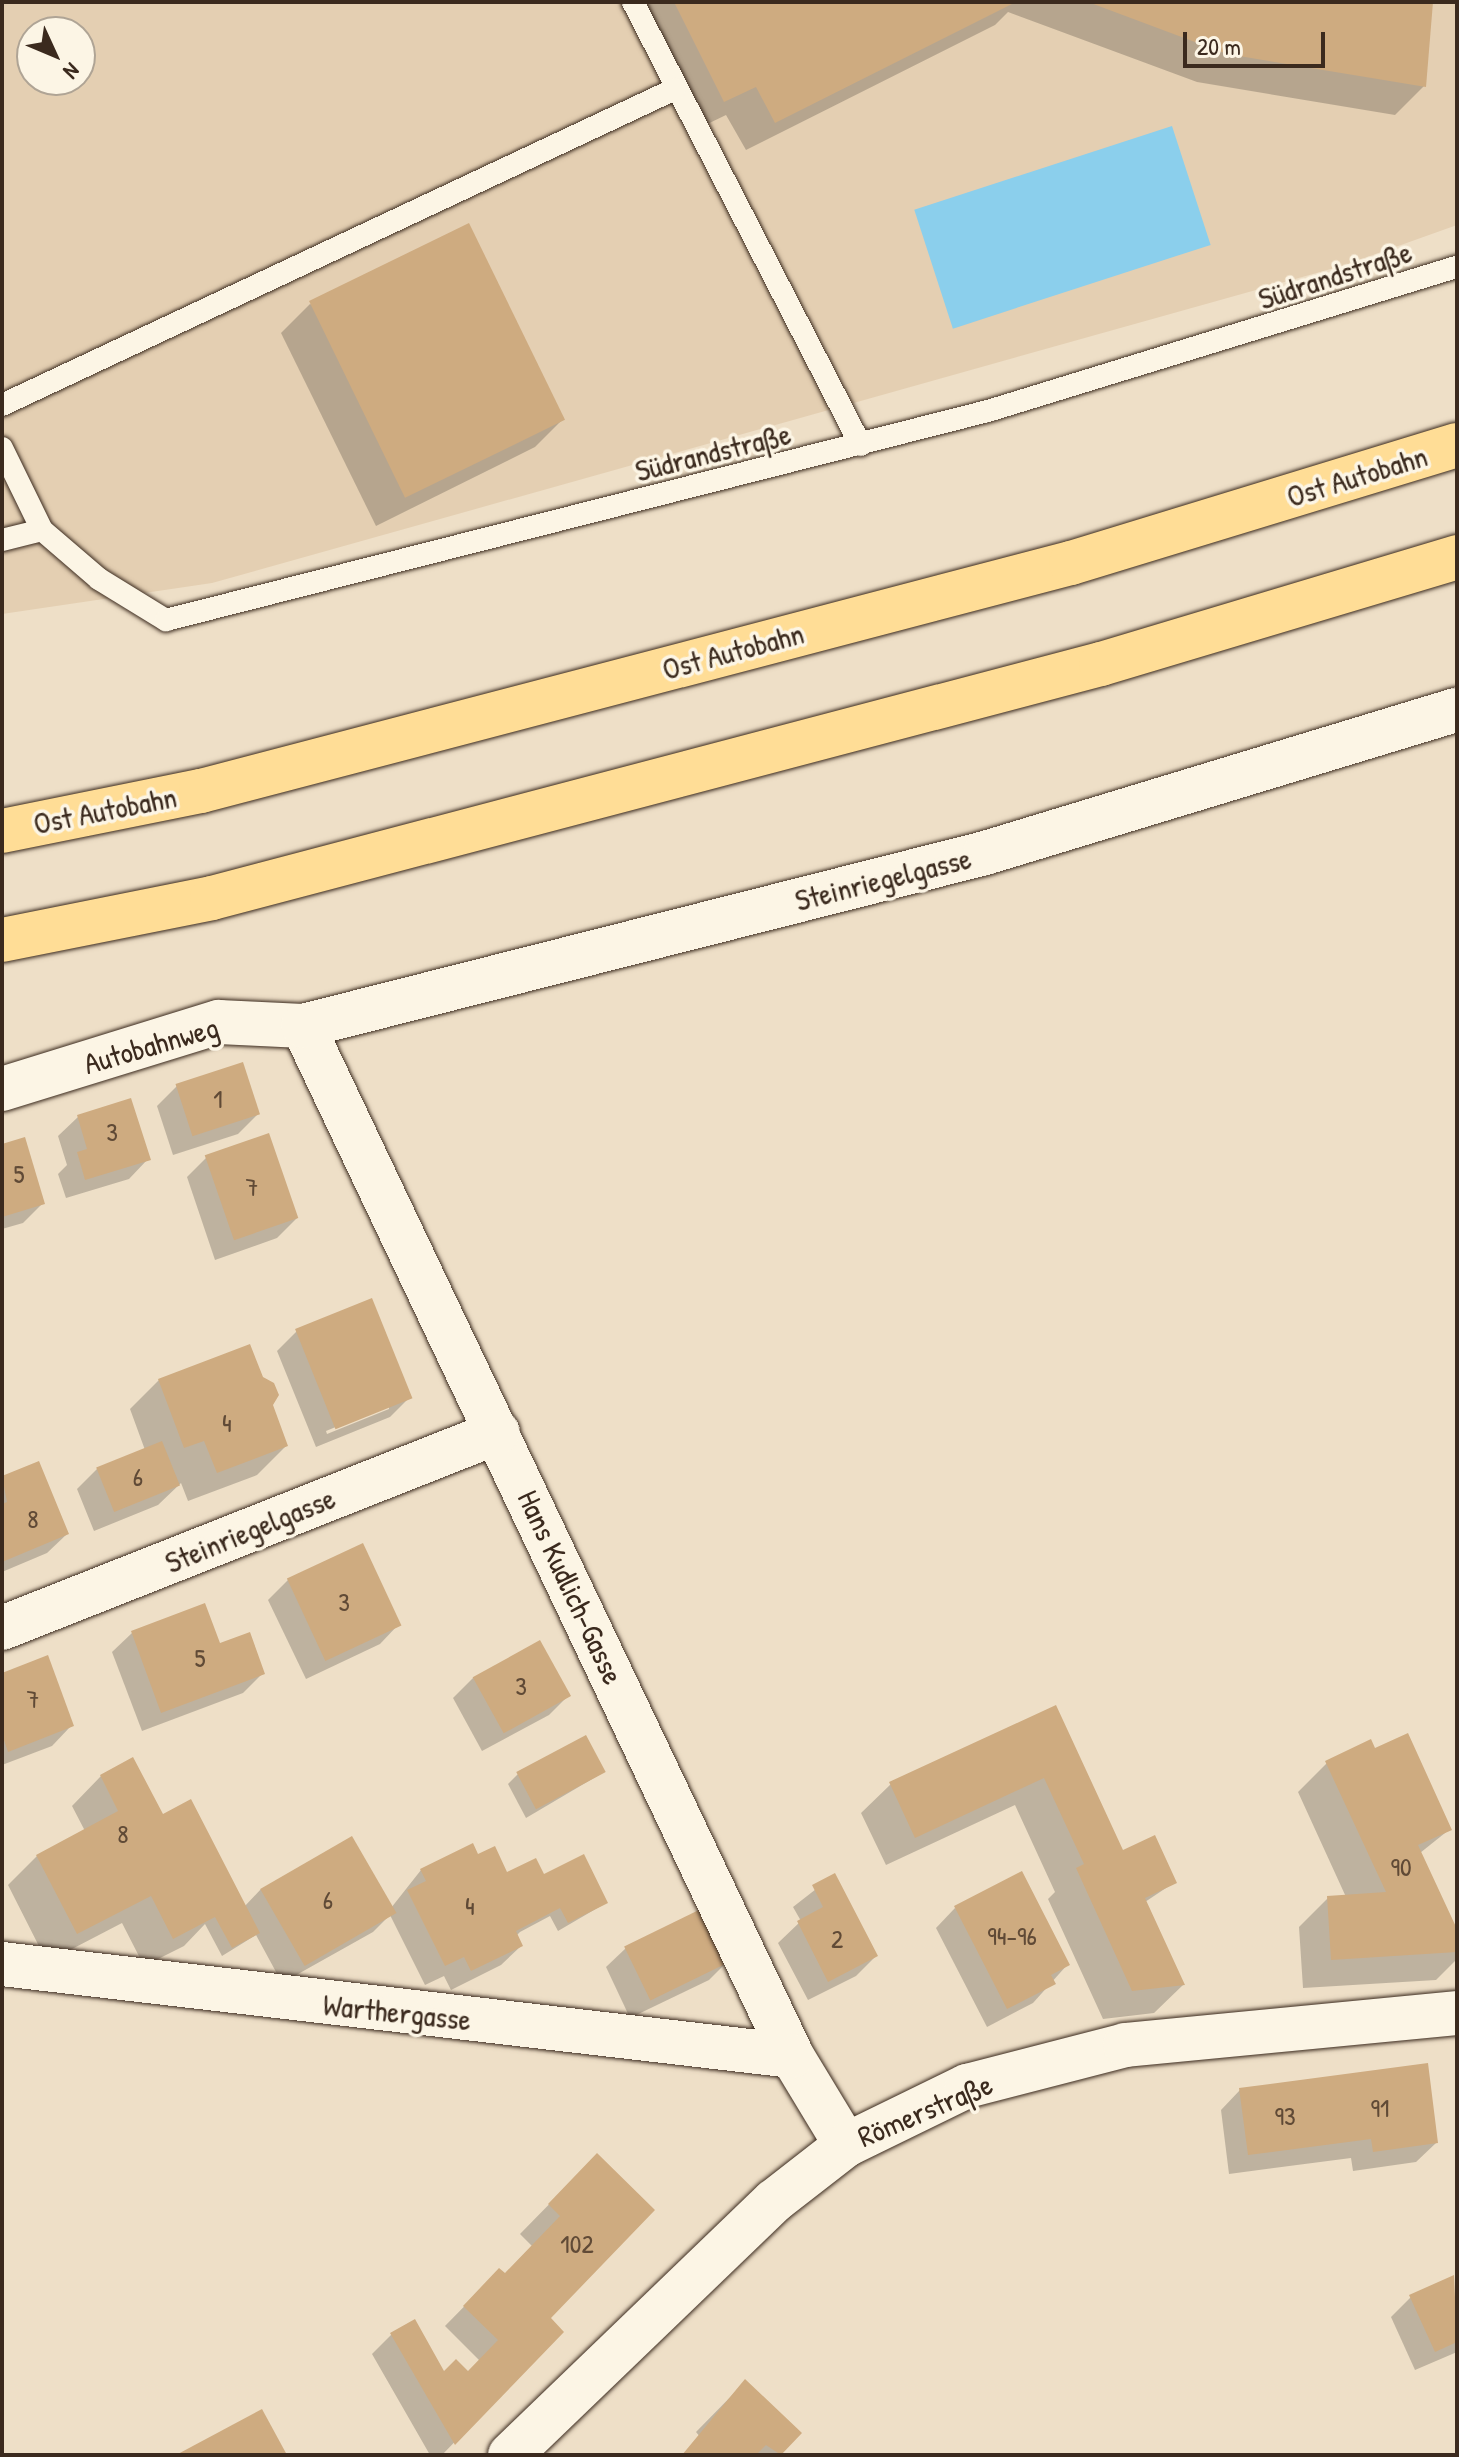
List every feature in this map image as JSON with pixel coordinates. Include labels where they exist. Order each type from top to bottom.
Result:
[{"type":"highway","name":"Ost Autobahn","points":[[2,831],[201,791],[1071,563],[1457,445]]},
{"type":"highway","points":[[2,940],[243,890],[1101,664],[1457,557]]},
{"type":"street","name":"Steinriegelgasse","points":[[303,1026],[985,853],[1457,710]]},
{"type":"street","name":"Autobahnweg","points":[[2,1089],[219,1022],[303,1026]]},
{"type":"street","name":"Hans Kudlich-Gasse","points":[[303,1026],[792,2056],[846,2145]]},
{"type":"street","name":"Steinriegelgasse","points":[[2,1628],[498,1432]]},
{"type":"street","name":"Warthergasse","points":[[2,1964],[792,2056]]},
{"type":"street","name":"Römerstraße","points":[[510,2455],[774,2201],[846,2145],[967,2086],[1125,2045],[1457,2013]]},
{"type":"lane","points":[[633,2],[675,89],[861,445]]},
{"type":"lane","points":[[2,405],[675,89]]},
{"type":"lane","name":"Südrandstraße","points":[[42,530],[99,579],[166,620],[861,445],[1213,344],[1457,267]]},
{"type":"lane","points":[[2,448],[42,530],[2,540]]},
{"type":"shaded area","points":[[2,2],[1457,2],[1457,225],[1345,265],[212,583],[2,614]]},
{"type":"water","points":[[1172,126],[1211,245],[953,329],[914,210]]},
{"type":"building","points":[[674,2],[1016,2],[775,123],[756,87],[724,102]]},
{"type":"building","points":[[1088,2],[1433,2],[1426,87],[1227,54]]},
{"type":"building","points":[[469,223],[565,420],[405,498],[309,301]]},
{"type":"building","points":[[243,1062],[260,1114],[192,1136],[175,1084]]},
{"type":"building","points":[[131,1098],[151,1160],[85,1180],[77,1152],[87,1149],[77,1115]]},
{"type":"building","points":[[269,1133],[298,1218],[234,1240],[205,1155]]},
{"type":"building","points":[[25,1137],[45,1204],[2,1217],[2,1144]]},
{"type":"building","points":[[372,1298],[412,1398],[336,1429],[295,1329]]},
{"type":"building","points":[[250,1344],[263,1377],[274,1383],[279,1395],[273,1405],[288,1446],[217,1473],[204,1441],[184,1448],[158,1379]]},
{"type":"building","points":[[162,1441],[180,1486],[114,1512],[96,1468]]},
{"type":"building","points":[[39,1461],[69,1534],[2,1562],[2,1504],[7,1502],[2,1476]]},
{"type":"building","points":[[363,1543],[401,1625],[325,1661],[287,1578]]},
{"type":"building","points":[[205,1603],[220,1643],[250,1632],[265,1674],[161,1713],[131,1631]]},
{"type":"building","points":[[540,1640],[571,1696],[504,1733],[473,1677]]},
{"type":"building","points":[[48,1655],[74,1726],[8,1752],[2,1734],[2,1673]]},
{"type":"building","points":[[1056,1705],[1123,1850],[1155,1835],[1177,1883],[1145,1898],[1185,1985],[1132,1991],[1076,1868],[1084,1864],[1044,1778],[915,1838],[889,1782]]},
{"type":"building","points":[[1408,1733],[1452,1830],[1418,1845],[1457,1929],[1457,1952],[1331,1960],[1327,1896],[1386,1892],[1325,1761],[1371,1739],[1375,1748]]},
{"type":"building","points":[[586,1735],[606,1772],[536,1809],[516,1772]]},
{"type":"building","points":[[133,1757],[163,1814],[191,1799],[260,1933],[232,1948],[215,1917],[173,1939],[151,1896],[77,1934],[36,1855],[118,1811],[100,1775]]},
{"type":"building","points":[[352,1836],[396,1913],[305,1966],[260,1889]]},
{"type":"building","points":[[473,1843],[478,1854],[495,1846],[507,1872],[536,1858],[544,1874],[584,1854],[608,1903],[568,1923],[560,1908],[516,1931],[523,1946],[471,1971],[464,1957],[445,1966],[407,1890],[426,1881],[420,1869]]},
{"type":"building","points":[[1022,1871],[1070,1965],[1051,1975],[1056,1984],[1007,2009],[954,1906]]},
{"type":"building","points":[[835,1873],[878,1956],[828,1982],[797,1921],[823,1907],[812,1885]]},
{"type":"building","points":[[705,1907],[731,1961],[650,2000],[624,1946]]},
{"type":"building","points":[[1428,2063],[1438,2143],[1373,2152],[1371,2139],[1248,2155],[1239,2088]]},
{"type":"building","points":[[597,2153],[655,2210],[551,2318],[564,2332],[455,2445],[390,2333],[415,2319],[444,2371],[456,2359],[468,2371],[498,2340],[463,2306],[499,2268],[505,2273],[560,2216],[548,2204]]},
{"type":"building","points":[[1454,2275],[1457,2342],[1435,2352],[1409,2295]]},
{"type":"building","points":[[745,2379],[802,2433],[781,2455],[766,2445],[756,2455],[682,2455]]},
{"type":"building","points":[[262,2409],[287,2455],[176,2455]]}]
